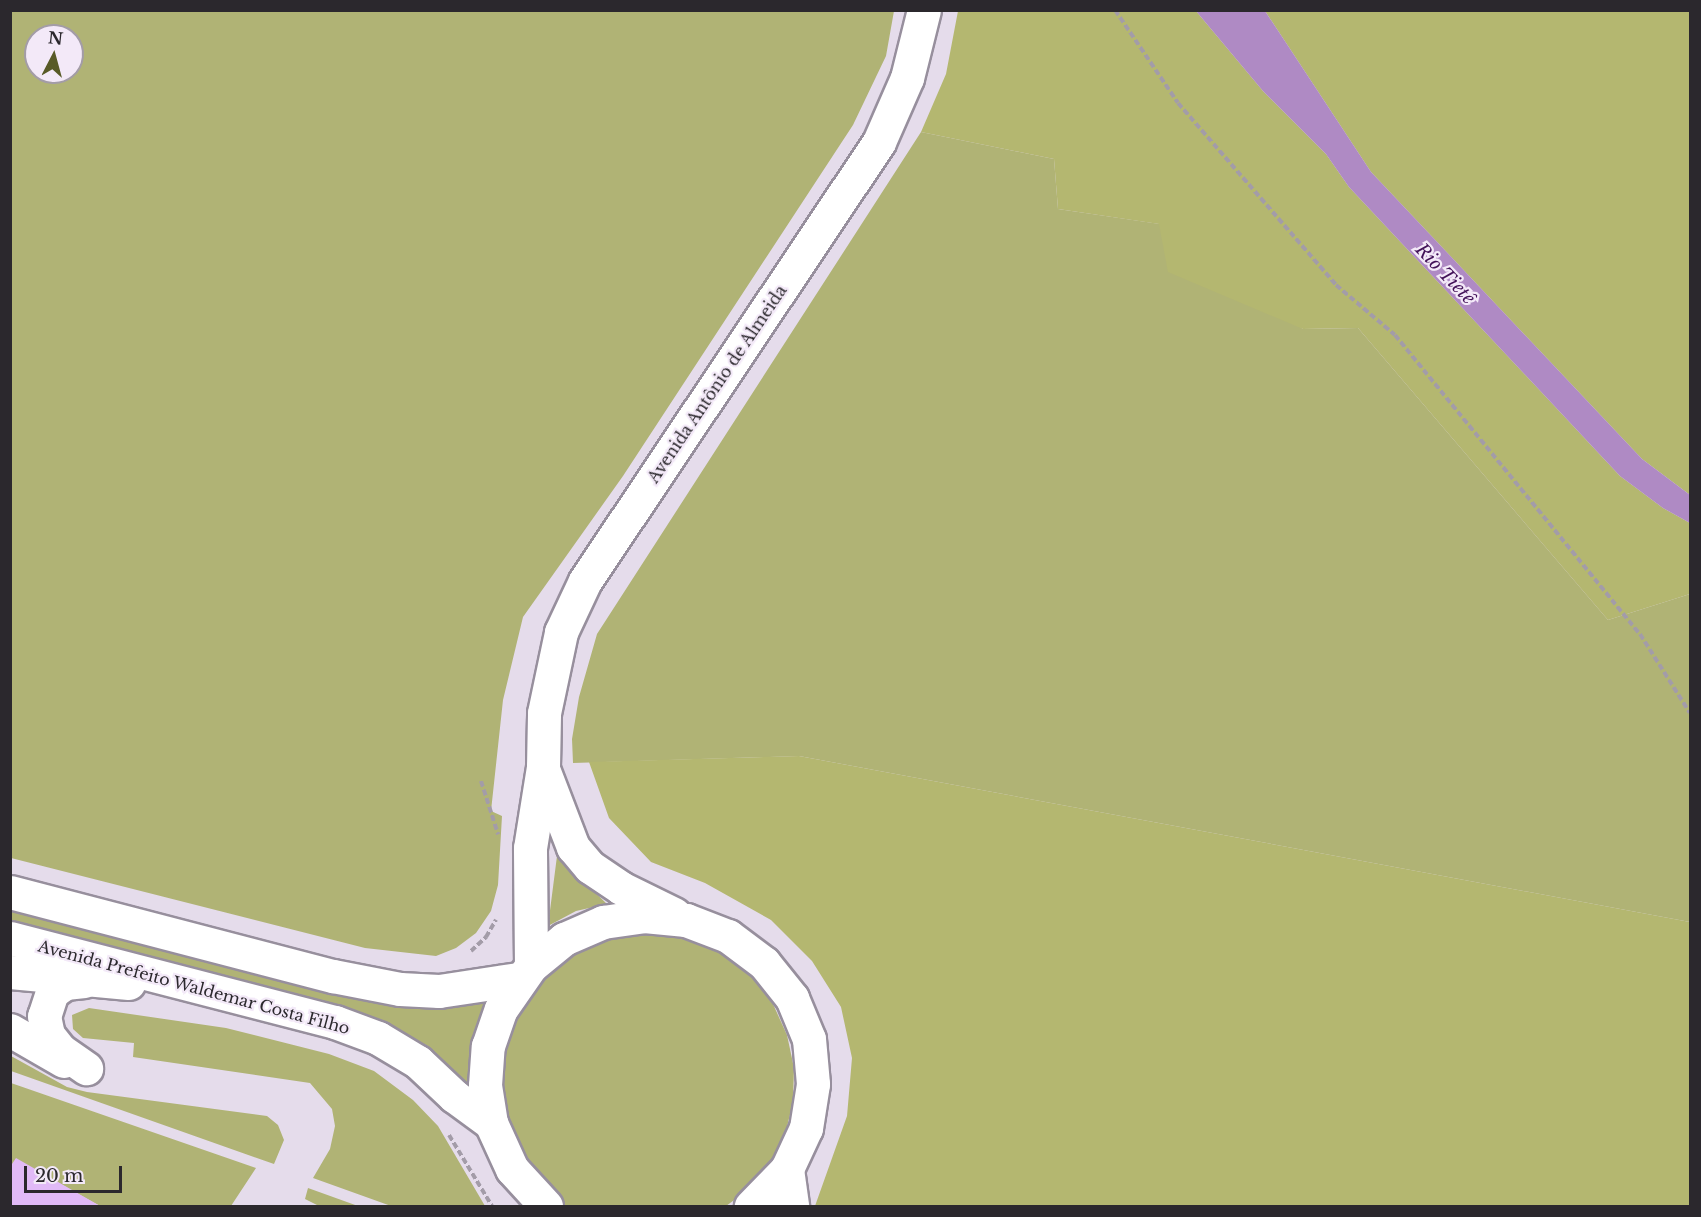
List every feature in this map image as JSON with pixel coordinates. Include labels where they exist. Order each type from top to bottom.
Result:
[{"type":"street","name":"Avenida Antônio de Almeida","points":[[524,973],[530,848],[543,767],[544,713],[550,673],[561,632],[585,581],[879,142],[907,78],[924,10]]},
{"type":"street","name":"Avenida Antônio de Almeida","points":[[543,767],[573,847],[590,867],[621,888],[686,920],[728,936],[764,963],[792,998],[808,1039],[812,1095],[806,1128],[787,1168],[751,1206]]},
{"type":"street","points":[[10,892],[333,976],[400,989],[439,991],[524,973]]},
{"type":"street","name":"Avenida Antônio de Almeida","points":[[546,1206],[512,1169],[491,1123],[485,1085],[488,1046],[501,1009],[524,973],[564,939],[603,922],[644,916],[686,920]]},
{"type":"street","name":"Avenida Prefeito Waldemar Costa Filho","points":[[10,938],[335,1022],[378,1038],[418,1062],[454,1096],[491,1123]]},
{"type":"street","points":[[10,972],[86,980],[203,987]]},
{"type":"street","points":[[10,1030],[65,1062],[86,1068],[60,1050],[48,1035],[44,1016],[52,992],[65,982],[86,980]]},
{"type":"street","points":[[787,1168],[792,1206]]},
{"type":"path","points":[[1115,10],[1178,103],[1336,285],[1395,335],[1633,624],[1690,713]]},
{"type":"path","points":[[481,782],[501,843]]},
{"type":"path","points":[[469,953],[486,937],[500,913]]},
{"type":"path","points":[[446,1130],[492,1206]]},
{"type":"green space","points":[[10,11],[894,11],[886,56],[853,125],[623,476],[523,617],[503,700],[491,811],[502,816],[498,885],[491,911],[476,933],[456,948],[436,956],[365,948],[11,858]]},
{"type":"green space","points":[[958,11],[1196,11],[1263,91],[1326,154],[1349,187],[1620,476],[1663,508],[1690,523],[1690,594],[1608,620],[1358,328],[1303,329],[1168,272],[1159,224],[1058,209],[1054,159],[921,132],[946,74]]},
{"type":"green space","points":[[1265,11],[1690,11],[1690,495],[1642,459],[1371,172]]},
{"type":"green space","points":[[921,132],[1054,159],[1058,209],[1160,224],[1303,329],[1358,328],[1608,620],[1690,594],[1690,922],[799,756],[573,763],[572,739],[579,697],[597,634]]},
{"type":"green space","points":[[799,756],[1690,922],[1690,1206],[815,1206],[847,1116],[852,1058],[841,1007],[812,961],[771,920],[705,883],[651,862],[609,818],[589,762]]},
{"type":"green space","points":[[557,856],[607,904],[576,911],[548,926]]},
{"type":"green space","points":[[10,907],[392,1005],[430,1008],[492,989],[469,1060],[469,1088],[428,1046],[365,1014],[11,922]]},
{"type":"green space","points":[[629,933],[662,933],[696,941],[726,956],[752,977],[773,1004],[787,1035],[794,1068],[793,1102],[785,1135],[770,1165],[748,1190],[726,1206],[564,1206],[545,1193],[520,1164],[495,1093],[509,1018],[557,960],[591,942]]},
{"type":"green space","points":[[89,1008],[226,1028],[329,1054],[374,1071],[413,1100],[438,1126],[485,1206],[391,1206],[313,1178],[330,1149],[335,1126],[332,1109],[310,1083],[133,1057],[134,1043],[83,1038],[73,1029],[72,1015]]},
{"type":"green space","points":[[11,1056],[67,1087],[87,1092],[267,1116],[278,1125],[284,1140],[274,1164],[11,1071]]},
{"type":"green space","points":[[11,1083],[256,1168],[231,1206],[100,1206],[16,1159],[11,1167]]},
{"type":"green space","points":[[308,1188],[358,1206],[319,1206],[305,1199]]},
{"type":"water","name":"Rio Tietê","points":[[1196,11],[1265,11],[1371,172],[1642,459],[1690,495],[1690,523],[1663,508],[1620,476],[1349,187],[1326,154],[1263,91]]},
{"type":"building","points":[[16,1158],[100,1206],[10,1206],[10,1167]]}]
